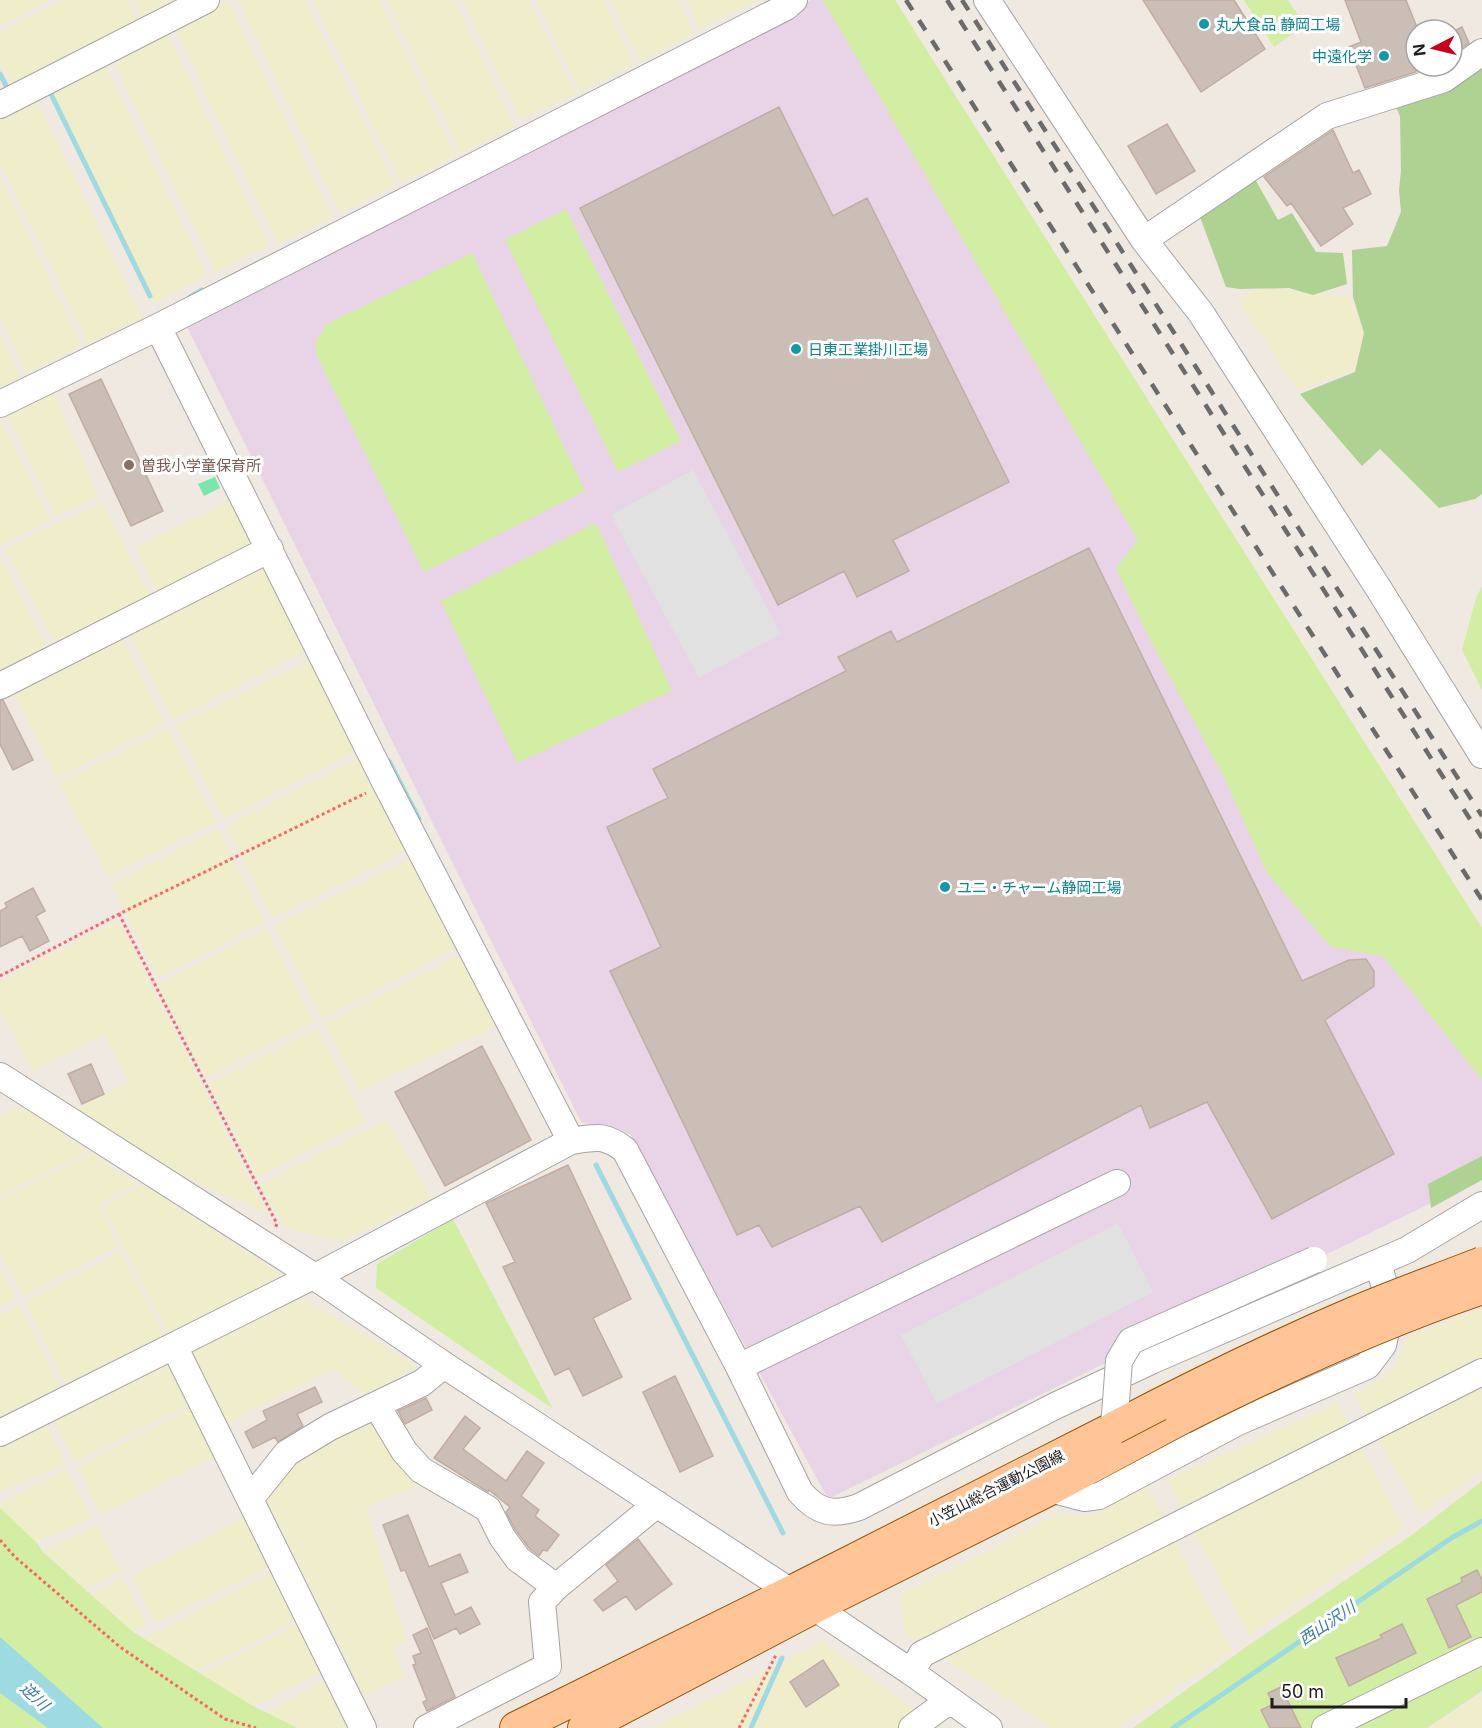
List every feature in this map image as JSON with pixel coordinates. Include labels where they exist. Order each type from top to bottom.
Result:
[{"type":"main road","name":"小笠山総合運動公園線","points":[[584,1728],[802,1600],[1171,1398],[1290,1341],[1392,1297],[1482,1263]]},
{"type":"main road","name":"小笠山総合運動公園線","points":[[516,1728],[1050,1489],[1248,1385],[1371,1330],[1482,1288]]},
{"type":"street","points":[[2,99],[206,0]]},
{"type":"street","points":[[0,404],[158,327],[786,7],[794,0]]},
{"type":"street","points":[[987,0],[1144,240],[1201,313],[1377,586],[1482,755]]},
{"type":"street","points":[[1144,240],[1327,116],[1444,79],[1482,52]]},
{"type":"street","points":[[158,327],[386,784],[571,1142]]},
{"type":"street","points":[[0,686],[270,549]]},
{"type":"street","points":[[0,1076],[267,1246],[911,1672],[989,1728]]},
{"type":"street","points":[[0,1433],[314,1277],[571,1142],[593,1137],[611,1139],[625,1149],[739,1367],[800,1492],[810,1504],[827,1512],[843,1512],[859,1507],[1044,1412],[1153,1360],[1407,1250],[1482,1205]]},
{"type":"street","points":[[739,1367],[1117,1183]]},
{"type":"street","points":[[1114,1428],[1119,1361],[1131,1341],[1314,1260],[1348,1276]]},
{"type":"street","points":[[1050,1489],[1083,1498],[1099,1496],[1238,1422],[1367,1365],[1383,1345],[1391,1308],[1378,1263]]},
{"type":"street","points":[[174,1346],[363,1728]]},
{"type":"street","points":[[250,1499],[287,1453],[330,1427],[422,1383],[444,1365]]},
{"type":"street","points":[[911,1672],[922,1654],[1482,1372]]},
{"type":"street","points":[[377,1406],[404,1451],[422,1470],[488,1509],[502,1537],[518,1559],[556,1587]]},
{"type":"street","points":[[427,1728],[548,1666],[542,1602],[556,1587],[657,1504]]},
{"type":"street","points":[[1325,1728],[1482,1651]]},
{"type":"street","points":[[912,1728],[950,1700]]},
{"type":"path","points":[[0,976],[119,914],[386,784]]},
{"type":"path","points":[[119,914],[277,1224],[267,1246]]},
{"type":"path","points":[[0,1540],[15,1557],[120,1647],[225,1719],[256,1728]]},
{"type":"path","points":[[739,1728],[776,1654]]},
{"type":"shaded area","points":[[0,0],[50,0],[0,26]]},
{"type":"shaded area","points":[[62,0],[127,0],[138,21],[13,86],[0,60],[0,32]]},
{"type":"shaded area","points":[[134,0],[177,0],[143,18]]},
{"type":"shaded area","points":[[238,0],[305,0],[395,186],[340,213]]},
{"type":"shaded area","points":[[313,0],[380,0],[456,157],[401,183]]},
{"type":"shaded area","points":[[387,0],[454,0],[515,126],[461,153]]},
{"type":"shaded area","points":[[462,0],[529,0],[575,94],[520,120]]},
{"type":"shaded area","points":[[536,0],[603,0],[635,65],[580,91]]},
{"type":"shaded area","points":[[611,0],[678,0],[694,34],[640,61]]},
{"type":"shaded area","points":[[686,0],[753,0],[754,2],[700,28]]},
{"type":"shaded area","points":[[811,0],[853,0],[1482,995],[1482,1178],[828,1499],[630,1134],[581,1122],[187,327]]},
{"type":"shaded area","points":[[228,1],[333,218],[278,244],[174,28]]},
{"type":"shaded area","points":[[165,29],[269,246],[215,272],[111,55]]},
{"type":"shaded area","points":[[103,60],[207,276],[153,303],[48,86]]},
{"type":"shaded area","points":[[37,100],[142,317],[88,344],[0,162],[0,119]]},
{"type":"shaded area","points":[[0,177],[82,346],[27,373],[0,316]]},
{"type":"shaded area","points":[[1265,288],[1349,296],[1364,333],[1354,370],[1297,390],[1238,299]]},
{"type":"shaded area","points":[[0,333],[22,379],[0,389]]},
{"type":"shaded area","points":[[53,390],[98,496],[56,517],[6,413]]},
{"type":"shaded area","points":[[0,418],[50,520],[0,545]]},
{"type":"shaded area","points":[[693,470],[781,634],[699,678],[611,515]]},
{"type":"shaded area","points":[[235,498],[258,547],[160,597],[135,547]]},
{"type":"shaded area","points":[[102,502],[152,600],[57,647],[5,549]]},
{"type":"shaded area","points":[[270,549],[317,645],[173,720],[125,626]]},
{"type":"shaded area","points":[[0,555],[50,654],[0,679]]},
{"type":"shaded area","points":[[117,628],[165,723],[57,778],[9,684]]},
{"type":"shaded area","points":[[322,654],[367,745],[224,820],[176,725]]},
{"type":"shaded area","points":[[168,728],[216,822],[108,877],[60,783]]},
{"type":"shaded area","points":[[366,754],[418,845],[272,918],[226,826]]},
{"type":"shaded area","points":[[219,828],[265,922],[158,978],[111,884]]},
{"type":"shaded area","points":[[422,853],[468,942],[322,1019],[274,925]]},
{"type":"shaded area","points":[[118,920],[267,1214],[164,1167],[76,1110],[128,1082],[105,1035],[32,1071],[0,1009],[0,981]]},
{"type":"shaded area","points":[[267,928],[314,1023],[206,1078],[158,984]]},
{"type":"shaded area","points":[[472,949],[508,1021],[359,1091],[325,1024]]},
{"type":"shaded area","points":[[318,1028],[366,1122],[257,1177],[209,1083]]},
{"type":"shaded area","points":[[24,1104],[88,1151],[0,1196],[0,1116]]},
{"type":"shaded area","points":[[387,1120],[431,1197],[344,1241],[286,1229],[260,1184]]},
{"type":"shaded area","points":[[92,1153],[137,1184],[99,1204],[118,1246],[24,1296],[0,1253],[0,1200]]},
{"type":"shaded area","points":[[143,1185],[285,1277],[171,1339],[103,1207]]},
{"type":"shaded area","points":[[1118,1223],[1153,1292],[937,1404],[901,1335]]},
{"type":"shaded area","points":[[120,1252],[167,1340],[68,1389],[26,1302]]},
{"type":"shaded area","points":[[0,1267],[16,1299],[0,1307]]},
{"type":"shaded area","points":[[293,1292],[417,1367],[366,1396],[334,1369],[223,1425],[183,1345]]},
{"type":"shaded area","points":[[19,1305],[64,1394],[0,1426],[0,1315]]},
{"type":"shaded area","points":[[1482,1310],[1482,1471],[1420,1514],[1355,1395],[1396,1368],[1407,1337]]},
{"type":"shaded area","points":[[170,1353],[196,1401],[75,1462],[51,1414]]},
{"type":"shaded area","points":[[1338,1403],[1404,1529],[1249,1635],[1167,1480]]},
{"type":"shaded area","points":[[197,1405],[221,1454],[101,1515],[77,1468]]},
{"type":"shaded area","points":[[370,1409],[436,1478],[366,1507],[405,1640],[393,1650],[405,1677],[364,1695],[264,1497],[290,1451]]},
{"type":"shaded area","points":[[41,1416],[66,1464],[0,1492],[0,1439]]},
{"type":"shaded area","points":[[67,1469],[91,1517],[37,1543],[0,1508],[0,1503]]},
{"type":"shaded area","points":[[1146,1484],[1231,1651],[1117,1728],[1052,1728],[906,1634],[900,1595],[1055,1515],[1095,1516]]},
{"type":"shaded area","points":[[250,1515],[275,1564],[156,1623],[132,1576]]},
{"type":"shaded area","points":[[97,1524],[121,1572],[86,1589],[43,1551]]},
{"type":"shaded area","points":[[281,1567],[305,1615],[197,1671],[144,1638]]},
{"type":"shaded area","points":[[122,1577],[146,1625],[133,1632],[91,1595]]},
{"type":"shaded area","points":[[306,1620],[331,1668],[253,1706],[201,1674]]},
{"type":"shaded area","points":[[822,1641],[938,1728],[653,1728]]},
{"type":"shaded area","points":[[336,1675],[351,1728],[303,1728],[266,1713]]},
{"type":"shaded area","points":[[1482,1694],[1482,1728],[1430,1728]]},
{"type":"green space","points":[[823,0],[895,0],[1482,928],[1482,1080],[1383,956],[1331,947],[1267,873],[1223,775],[1149,638],[1116,568],[1138,540]]},
{"type":"green space","points":[[1244,0],[1288,0],[1305,25],[1274,47]]},
{"type":"green space","points":[[1482,56],[1482,494],[1475,499],[1439,508],[1380,449],[1362,466],[1300,394],[1355,372],[1364,333],[1353,297],[1352,250],[1387,246],[1401,212],[1400,116],[1393,101],[1438,78],[1464,78],[1464,65]]},
{"type":"green space","points":[[1255,179],[1278,220],[1292,213],[1316,252],[1343,253],[1347,284],[1313,295],[1289,288],[1226,287],[1200,217]]},
{"type":"green space","points":[[566,209],[681,441],[618,472],[505,240]]},
{"type":"green space","points":[[472,253],[585,491],[424,572],[316,354],[316,341],[327,324]]},
{"type":"green space","points":[[215,477],[220,488],[204,496],[198,484]]},
{"type":"green space","points":[[596,523],[672,691],[517,763],[441,601]]},
{"type":"green space","points":[[1482,586],[1482,690],[1462,650],[1476,598]]},
{"type":"green space","points":[[1482,1156],[1482,1180],[1431,1208],[1428,1184]]},
{"type":"green space","points":[[453,1219],[553,1409],[376,1288],[377,1264]]},
{"type":"green space","points":[[1482,1481],[1482,1650],[1324,1728],[1133,1728],[1246,1647],[1412,1535]]},
{"type":"green space","points":[[0,1508],[37,1543],[43,1552],[133,1632],[253,1706],[298,1728],[0,1728]]},
{"type":"green space","points":[[1482,1651],[1482,1691],[1427,1728],[1330,1728]]},
{"type":"water","name":"逆川","points":[[0,1637],[103,1728],[48,1728],[0,1693]]},
{"type":"building","name":"丸大食品 静岡工場","points":[[1143,0],[1234,0],[1265,49],[1201,92]]},
{"type":"building","name":"中遠化学","points":[[1345,0],[1406,0],[1413,18],[1404,18],[1404,76],[1365,88],[1349,47],[1361,42]]},
{"type":"building","points":[[1464,32],[1469,43],[1464,46]]},
{"type":"building","name":"日東工業掛川工場","points":[[779,107],[833,216],[867,198],[1009,482],[893,540],[909,571],[857,597],[844,571],[778,605],[580,208]]},
{"type":"building","points":[[1167,124],[1195,171],[1156,194],[1128,146]]},
{"type":"building","points":[[1333,130],[1353,173],[1359,170],[1371,194],[1343,208],[1353,224],[1321,246],[1291,203],[1287,206],[1264,177]]},
{"type":"building","points":[[101,379],[163,511],[131,526],[69,394]]},
{"type":"building","name":"ユニ・チャーム静岡工場","points":[[1089,548],[1302,981],[1349,960],[1366,959],[1374,971],[1374,986],[1325,1020],[1394,1154],[1272,1219],[1207,1102],[1150,1128],[1141,1105],[882,1242],[860,1206],[772,1247],[759,1225],[737,1235],[610,971],[661,947],[607,827],[668,798],[653,769],[846,671],[838,657],[891,631],[897,642]]},
{"type":"building","points":[[3,700],[33,760],[13,770],[0,744],[0,701]]},
{"type":"building","points":[[33,888],[45,911],[36,916],[49,941],[30,951],[22,936],[0,947],[0,911],[7,907],[5,903]]},
{"type":"building","points":[[482,1046],[531,1140],[445,1186],[395,1092]]},
{"type":"building","points":[[91,1064],[104,1094],[82,1104],[68,1074]]},
{"type":"building","points":[[568,1165],[631,1299],[593,1318],[622,1377],[583,1396],[569,1368],[555,1375],[503,1267],[515,1262],[486,1203]]},
{"type":"building","points":[[675,1376],[713,1456],[680,1472],[643,1392]]},
{"type":"building","points":[[315,1387],[322,1402],[297,1414],[303,1426],[278,1442],[275,1437],[253,1448],[245,1432],[267,1420],[263,1411]]},
{"type":"building","points":[[426,1398],[432,1410],[405,1424],[398,1411]]},
{"type":"building","points":[[465,1416],[480,1428],[463,1449],[506,1481],[527,1451],[544,1463],[521,1496],[539,1510],[535,1516],[559,1535],[547,1551],[543,1550],[539,1556],[529,1548],[515,1529],[506,1512],[510,1507],[489,1490],[488,1492],[434,1458]]},
{"type":"building","points":[[408,1515],[429,1567],[460,1554],[468,1572],[441,1583],[455,1615],[471,1607],[480,1624],[460,1634],[456,1628],[434,1639],[405,1570],[401,1571],[383,1525]]},
{"type":"building","points":[[638,1539],[672,1584],[636,1610],[626,1596],[603,1611],[594,1600],[618,1581],[606,1565]]},
{"type":"building","points":[[1477,1570],[1482,1580],[1482,1592],[1456,1605],[1471,1637],[1449,1648],[1427,1599],[1462,1582],[1461,1578]]},
{"type":"building","points":[[1402,1624],[1416,1653],[1349,1686],[1336,1658],[1382,1638],[1380,1635]]},
{"type":"building","points":[[427,1628],[455,1697],[427,1711],[423,1702],[427,1700],[413,1665],[416,1664],[413,1656],[421,1653],[413,1635]]},
{"type":"building","points":[[823,1660],[839,1685],[806,1707],[790,1682]]},
{"type":"building","points":[[1281,1687],[1301,1728],[1270,1728],[1261,1710],[1273,1704],[1268,1693]]},
{"type":"waterway","points":[[0,74],[9,91]]},
{"type":"waterway","points":[[48,88],[150,296]]},
{"type":"waterway","points":[[190,297],[202,290]]},
{"type":"waterway","points":[[389,761],[419,819]]},
{"type":"waterway","points":[[596,1165],[783,1533]]},
{"type":"waterway","name":"西山沢川","points":[[1173,1728],[1453,1537],[1482,1521]]},
{"type":"waterway","points":[[751,1728],[782,1658]]},
{"type":"railway","points":[[906,0],[1482,900]]},
{"type":"railway","points":[[947,0],[1482,838]]},
{"type":"railway","points":[[962,0],[1482,816]]},
{"type":"place","name":"丸大食品 静岡工場","points":[[1204,24]]},
{"type":"place","name":"中遠化学","points":[[1384,56]]},
{"type":"place","name":"日東工業掛川工場","points":[[796,349]]},
{"type":"place","name":"曽我小学童保育所","points":[[129,465]]},
{"type":"place","name":"ユニ・チャーム静岡工場","points":[[945,887]]}]
